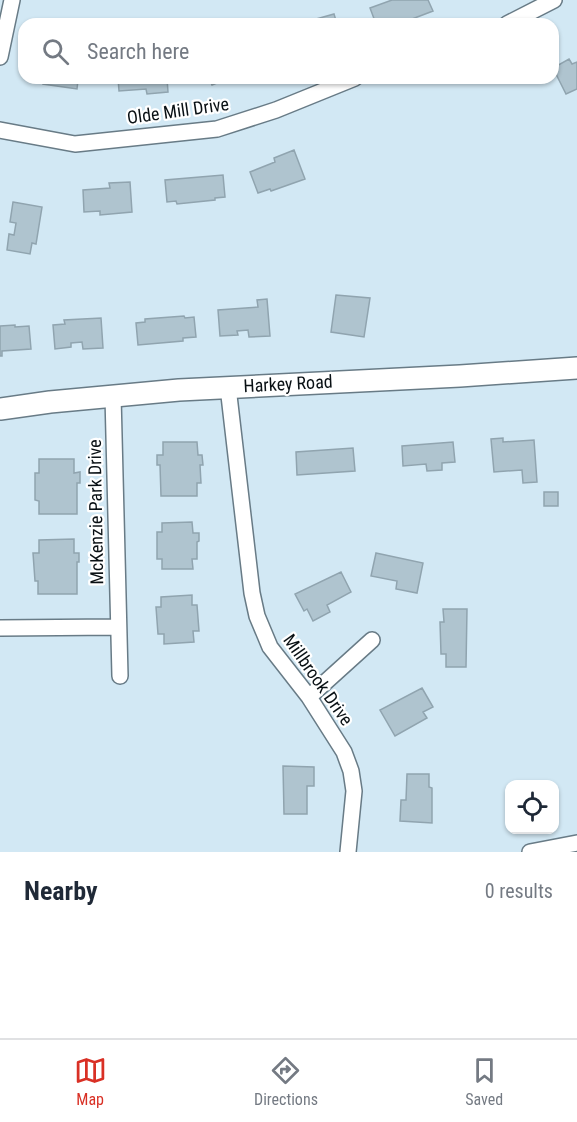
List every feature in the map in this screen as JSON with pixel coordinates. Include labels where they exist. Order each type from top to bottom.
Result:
[{"type":"street","points":[[0,57],[12,0]]},
{"type":"street","points":[[519,18],[554,0]]},
{"type":"street","name":"Olde Mill Drive","points":[[0,130],[75,144],[217,129],[276,110],[340,84]]},
{"type":"street","name":"Harkey Road","points":[[0,408],[228,387],[577,368]]},
{"type":"street","name":"Millbrook Drive","points":[[228,387],[252,593],[257,616],[270,647],[309,697],[344,752],[351,771],[354,803],[348,852]]},
{"type":"street","name":"McKenzie Park Drive","points":[[113,396],[120,676]]},
{"type":"street","points":[[0,628],[117,627]]},
{"type":"street","points":[[309,697],[372,640]]},
{"type":"street","points":[[530,852],[577,843]]},
{"type":"building","points":[[392,0],[428,0],[433,11],[415,18],[374,18],[370,8]]},
{"type":"building","points":[[334,14],[335,18],[320,18]]},
{"type":"building","points":[[569,59],[572,64],[577,62],[577,89],[566,94],[559,80],[559,65]]},
{"type":"building","points":[[43,84],[78,84],[77,89]]},
{"type":"building","points":[[118,84],[167,84],[168,92],[147,94],[146,89],[119,91]]},
{"type":"building","points":[[294,150],[305,179],[258,193],[250,172],[275,162],[274,158]]},
{"type":"building","points":[[223,175],[225,197],[177,204],[176,201],[167,202],[165,180]]},
{"type":"building","points":[[130,182],[132,212],[100,215],[100,211],[84,212],[83,190],[110,188],[109,183]]},
{"type":"building","points":[[13,202],[42,207],[36,244],[32,243],[30,254],[7,250],[9,234],[14,235],[16,223],[10,222]]},
{"type":"building","points":[[336,295],[370,298],[364,337],[331,332]]},
{"type":"building","points":[[267,299],[270,336],[249,337],[248,330],[237,331],[238,335],[220,336],[218,310],[258,307],[257,300]]},
{"type":"building","points":[[184,316],[185,318],[194,317],[196,337],[183,338],[183,341],[138,345],[136,323],[145,322],[145,319]]},
{"type":"building","points":[[101,318],[103,348],[83,349],[82,342],[71,343],[71,347],[55,349],[53,325],[65,324],[64,320]]},
{"type":"building","points":[[15,325],[15,327],[29,326],[31,349],[2,351],[2,356],[0,356],[0,326]]},
{"type":"building","points":[[503,438],[503,442],[534,440],[537,482],[523,483],[522,470],[494,472],[491,439]]},
{"type":"building","points":[[163,442],[197,442],[198,455],[202,455],[203,465],[200,465],[201,483],[197,483],[197,496],[161,496],[160,465],[157,465],[157,455],[163,455]]},
{"type":"building","points":[[453,442],[455,462],[442,463],[442,470],[427,471],[426,464],[403,466],[402,446]]},
{"type":"building","points":[[353,448],[355,471],[297,475],[296,452]]},
{"type":"building","points":[[39,459],[74,459],[74,473],[80,472],[80,483],[77,483],[77,514],[39,514],[39,501],[35,500],[35,473],[39,473]]},
{"type":"building","points":[[544,492],[558,492],[558,506],[544,506]]},
{"type":"building","points":[[192,522],[193,533],[199,533],[197,559],[192,559],[193,569],[162,569],[162,559],[157,559],[157,532],[162,532],[162,523]]},
{"type":"building","points":[[74,539],[74,553],[79,553],[77,594],[38,594],[33,553],[39,553],[39,540]]},
{"type":"building","points":[[376,553],[423,563],[417,593],[396,589],[397,581],[371,576]]},
{"type":"building","points":[[341,572],[351,592],[327,605],[330,612],[313,621],[307,609],[304,611],[295,594]]},
{"type":"building","points":[[192,595],[192,605],[197,605],[199,631],[193,631],[194,642],[164,644],[164,634],[158,634],[156,607],[161,607],[161,597]]},
{"type":"building","points":[[443,609],[467,609],[466,667],[446,667],[446,654],[441,654],[440,622],[444,622]]},
{"type":"building","points":[[422,688],[433,707],[423,712],[427,718],[395,736],[380,710]]},
{"type":"building","points":[[283,766],[314,767],[314,786],[307,786],[307,814],[284,814]]},
{"type":"building","points":[[407,774],[429,774],[429,787],[432,788],[432,823],[400,821],[401,800],[406,800]]}]
